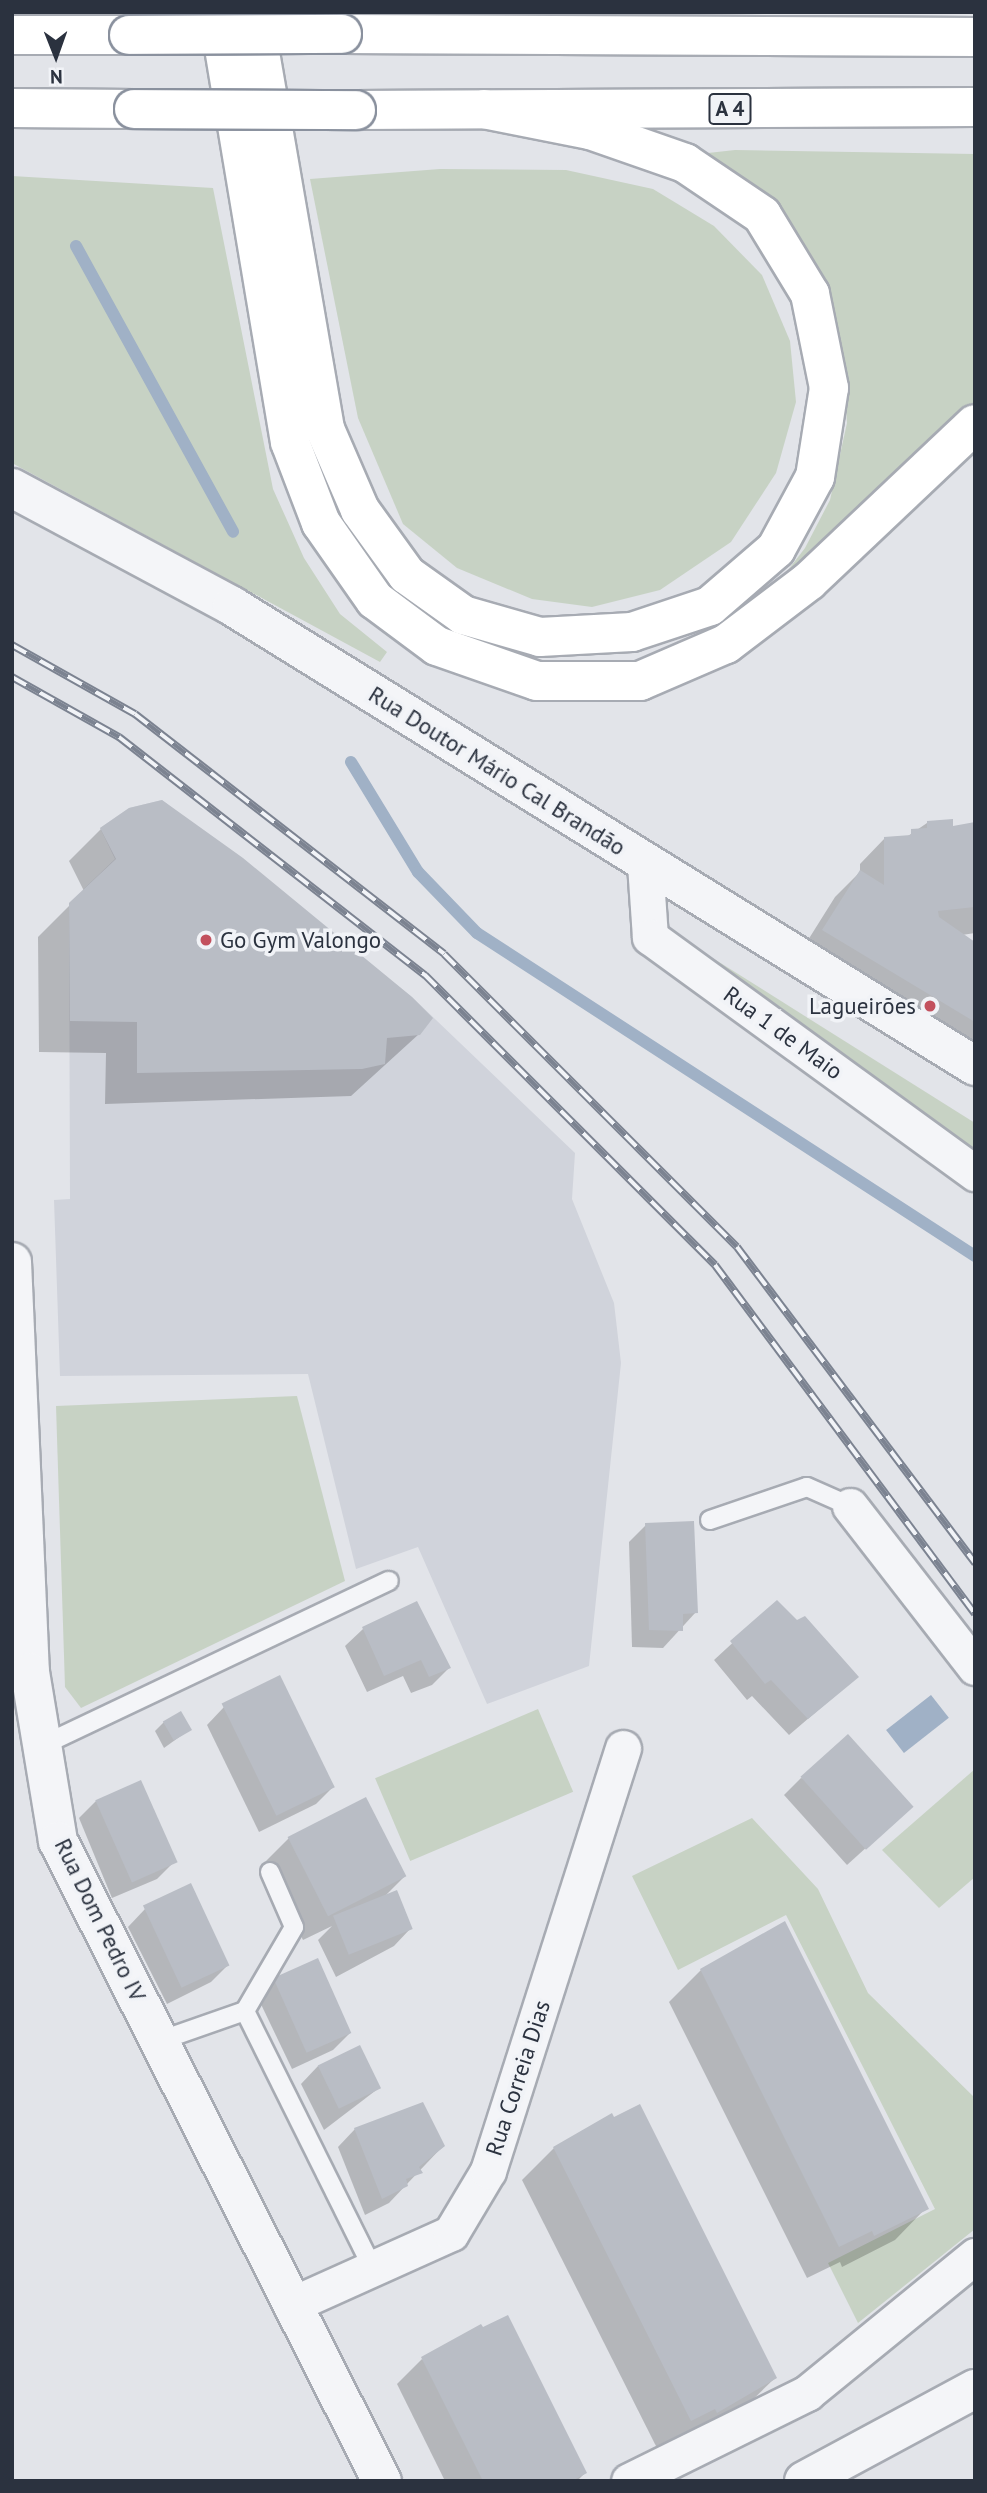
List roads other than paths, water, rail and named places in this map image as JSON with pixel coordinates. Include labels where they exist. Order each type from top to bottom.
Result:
[{"type":"highway","points":[[218,12],[290,442],[321,523],[375,600],[437,646],[537,681],[640,681],[726,644],[788,597],[975,424]]},
{"type":"highway","points":[[253,12],[325,429],[360,510],[407,576],[463,615],[540,637],[632,632],[710,606],[776,549],[815,477],[829,388],[810,294],[762,215],[685,163],[590,130],[484,109]]},
{"type":"highway","points":[[12,35],[975,37]]},
{"type":"highway","name":"A 4","points":[[12,108],[356,110],[975,107]]},
{"type":"street","name":"Rua Doutor Mário Cal Brandão","points":[[12,488],[232,606],[975,1066]]},
{"type":"street","name":"Rua 1 de Maio","points":[[645,864],[650,937],[975,1173]]},
{"type":"street","name":"Rua Dom Pedro IV","points":[[12,1262],[30,1672],[58,1841],[382,2481]]},
{"type":"street","points":[[850,1506],[975,1667]]},
{"type":"street","name":"Rua Correia Dias","points":[[292,2305],[451,2233],[488,2171],[623,1748]]},
{"type":"street","points":[[629,2481],[807,2393],[975,2256]]},
{"type":"street","points":[[804,2481],[975,2389]]},
{"type":"lane","points":[[710,1521],[807,1487],[850,1506]]},
{"type":"lane","points":[[41,1746],[388,1581]]},
{"type":"lane","points":[[159,2041],[245,2011],[294,1927],[270,1872]]},
{"type":"lane","points":[[245,2011],[373,2269]]},
{"type":"water","points":[[931,1695],[949,1718],[904,1753],[886,1730]]},
{"type":"waterway","points":[[76,246],[233,532]]},
{"type":"waterway","points":[[351,762],[418,872],[477,933],[975,1256]]},
{"type":"railway","points":[[12,645],[135,714],[444,954],[737,1247],[975,1563]]},
{"type":"railway","points":[[12,677],[119,737],[425,975],[715,1265],[975,1614]]},
{"type":"place","name":"Go Gym Valongo","points":[[206,940]]},
{"type":"place","name":"Lagueirões","points":[[930,1006]]}]
